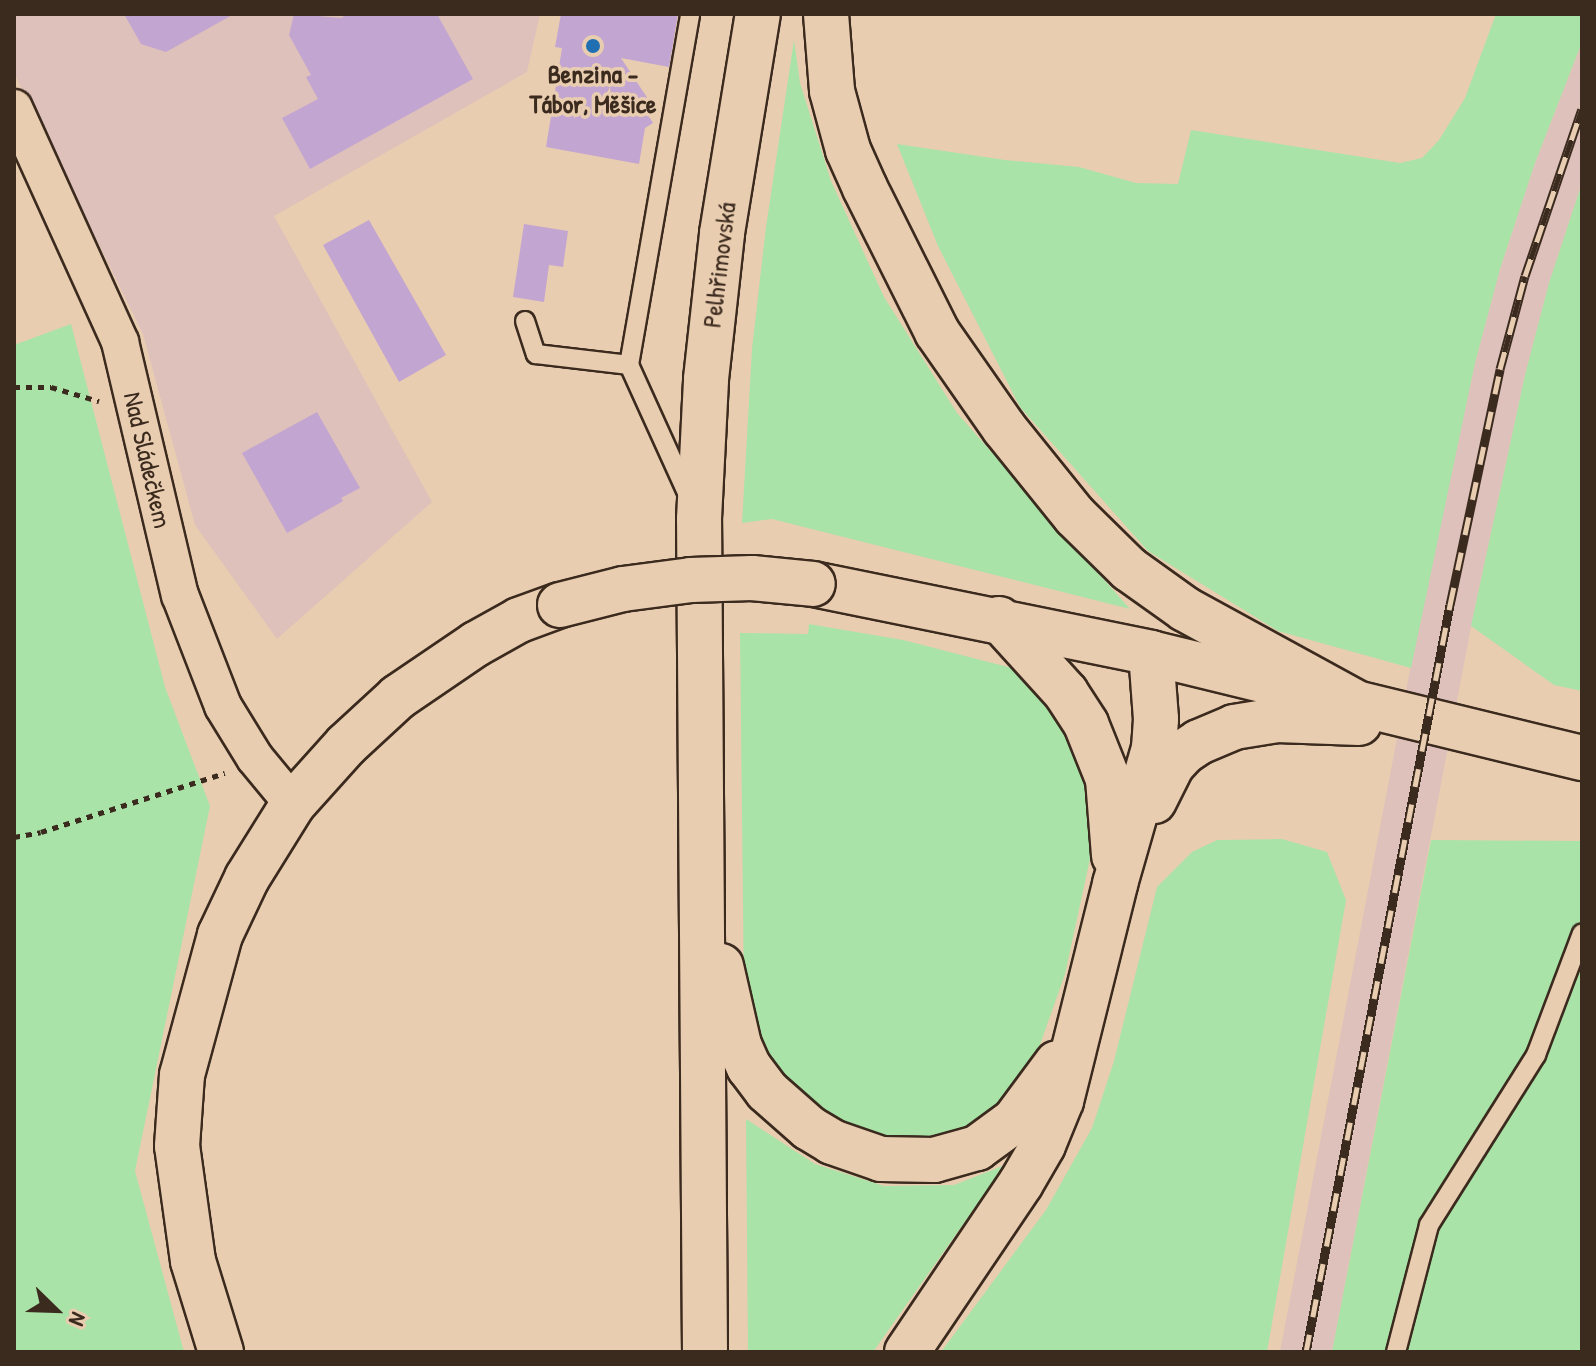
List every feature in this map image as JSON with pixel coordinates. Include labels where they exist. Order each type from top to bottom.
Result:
[{"type":"main road","name":"Pelhřimovská","points":[[699,827],[699,519],[706,379],[722,233],[758,14]]},
{"type":"main road","points":[[826,14],[832,91],[848,150],[937,332],[1004,428],[1075,516],[1129,569],[1185,609],[1353,701]]},
{"type":"main road","points":[[221,1352],[193,1261],[177,1146],[182,1075],[220,935],[247,878],[293,804],[346,745],[398,697],[476,644],[519,620],[560,605],[623,589],[691,580],[752,578],[813,584],[999,619],[1151,653],[1582,758]]},
{"type":"main road","points":[[999,619],[1066,693],[1097,746],[1108,779],[1115,884]]},
{"type":"main road","points":[[907,1352],[1043,1145],[1061,1101],[1115,884],[1154,748],[1156,719],[1151,653]]},
{"type":"main road","points":[[1115,884],[1162,781],[1172,765],[1199,742],[1234,727],[1277,720],[1457,728]]},
{"type":"main road","points":[[699,827],[721,970],[739,1045],[749,1067],[767,1091],[788,1112],[832,1142],[881,1159],[912,1162],[934,1160],[977,1148],[997,1136],[1029,1105],[1052,1073],[1082,1010]]},
{"type":"main road","points":[[699,827],[705,1352]]},
{"type":"main road","points":[[684,1352],[704,1296]]},
{"type":"street","name":"Nad Sládečkem","points":[[14,108],[120,342],[180,595],[223,706],[255,758],[293,804]]},
{"type":"lane","points":[[690,14],[629,365],[699,519]]},
{"type":"lane","points":[[525,321],[536,354],[629,365]]},
{"type":"lane","points":[[1396,1352],[1429,1225],[1536,1055],[1582,933]]},
{"type":"path","points":[[14,387],[68,390],[121,409],[137,419]]},
{"type":"path","points":[[16,839],[219,776],[255,758]]},
{"type":"shaded area","points":[[14,14],[540,14],[527,72],[274,216],[432,502],[277,639],[195,525],[143,334],[14,73]]},
{"type":"shaded area","points":[[1582,42],[1582,183],[1549,283],[1525,375],[1473,617],[1332,1352],[1280,1352],[1422,607],[1475,363],[1500,269],[1535,163]]},
{"type":"green space","points":[[1496,14],[1582,14],[1582,42],[1535,163],[1500,269],[1475,363],[1411,668],[1278,631],[1148,551],[1020,407],[938,246],[897,144],[1079,167],[1136,183],[1178,184],[1191,130],[1400,163],[1422,158],[1439,140],[1465,98]]},
{"type":"green space","points":[[794,40],[800,83],[831,181],[884,297],[957,413],[1130,609],[772,519],[742,523],[752,349],[766,227]]},
{"type":"green space","points":[[1582,183],[1582,691],[1554,685],[1471,626],[1525,375],[1549,283]]},
{"type":"green space","points":[[71,324],[165,687],[210,806],[135,1171],[184,1352],[14,1352],[14,345]]},
{"type":"green space","points":[[809,624],[903,640],[1012,668],[1042,697],[1064,730],[1086,774],[1098,822],[1065,974],[1036,1056],[998,1108],[971,1126],[941,1136],[895,1138],[851,1128],[806,1101],[766,1061],[744,997],[740,633],[808,634]]},
{"type":"green space","points":[[1282,839],[1327,852],[1346,900],[1267,1352],[941,1352],[1046,1210],[1092,1128],[1114,1061],[1157,887],[1192,852],[1217,840]]},
{"type":"green space","points":[[1431,840],[1582,841],[1582,1352],[1332,1352]]},
{"type":"green space","points":[[746,1119],[815,1164],[884,1186],[954,1185],[1005,1165],[873,1352],[748,1352]]},
{"type":"building","points":[[124,14],[234,14],[166,52],[141,44]]},
{"type":"building","points":[[294,14],[341,18],[348,14],[437,14],[473,79],[310,169],[282,118],[318,99],[306,77],[311,75],[289,35]]},
{"type":"building","points":[[561,14],[678,14],[669,67],[621,58],[650,102],[648,115],[653,123],[645,128],[639,164],[546,147],[562,48],[555,47]]},
{"type":"building","points":[[369,220],[446,355],[399,382],[323,245]]},
{"type":"building","points":[[524,224],[568,231],[563,267],[549,265],[544,302],[513,297]]},
{"type":"building","points":[[317,412],[360,488],[287,533],[242,453]]},
{"type":"railway","points":[[1306,1352],[1450,605],[1500,369],[1525,276],[1582,109]]},
{"type":"place","name":"Benzina - Tábor, Měšice","points":[[593,46]]}]
